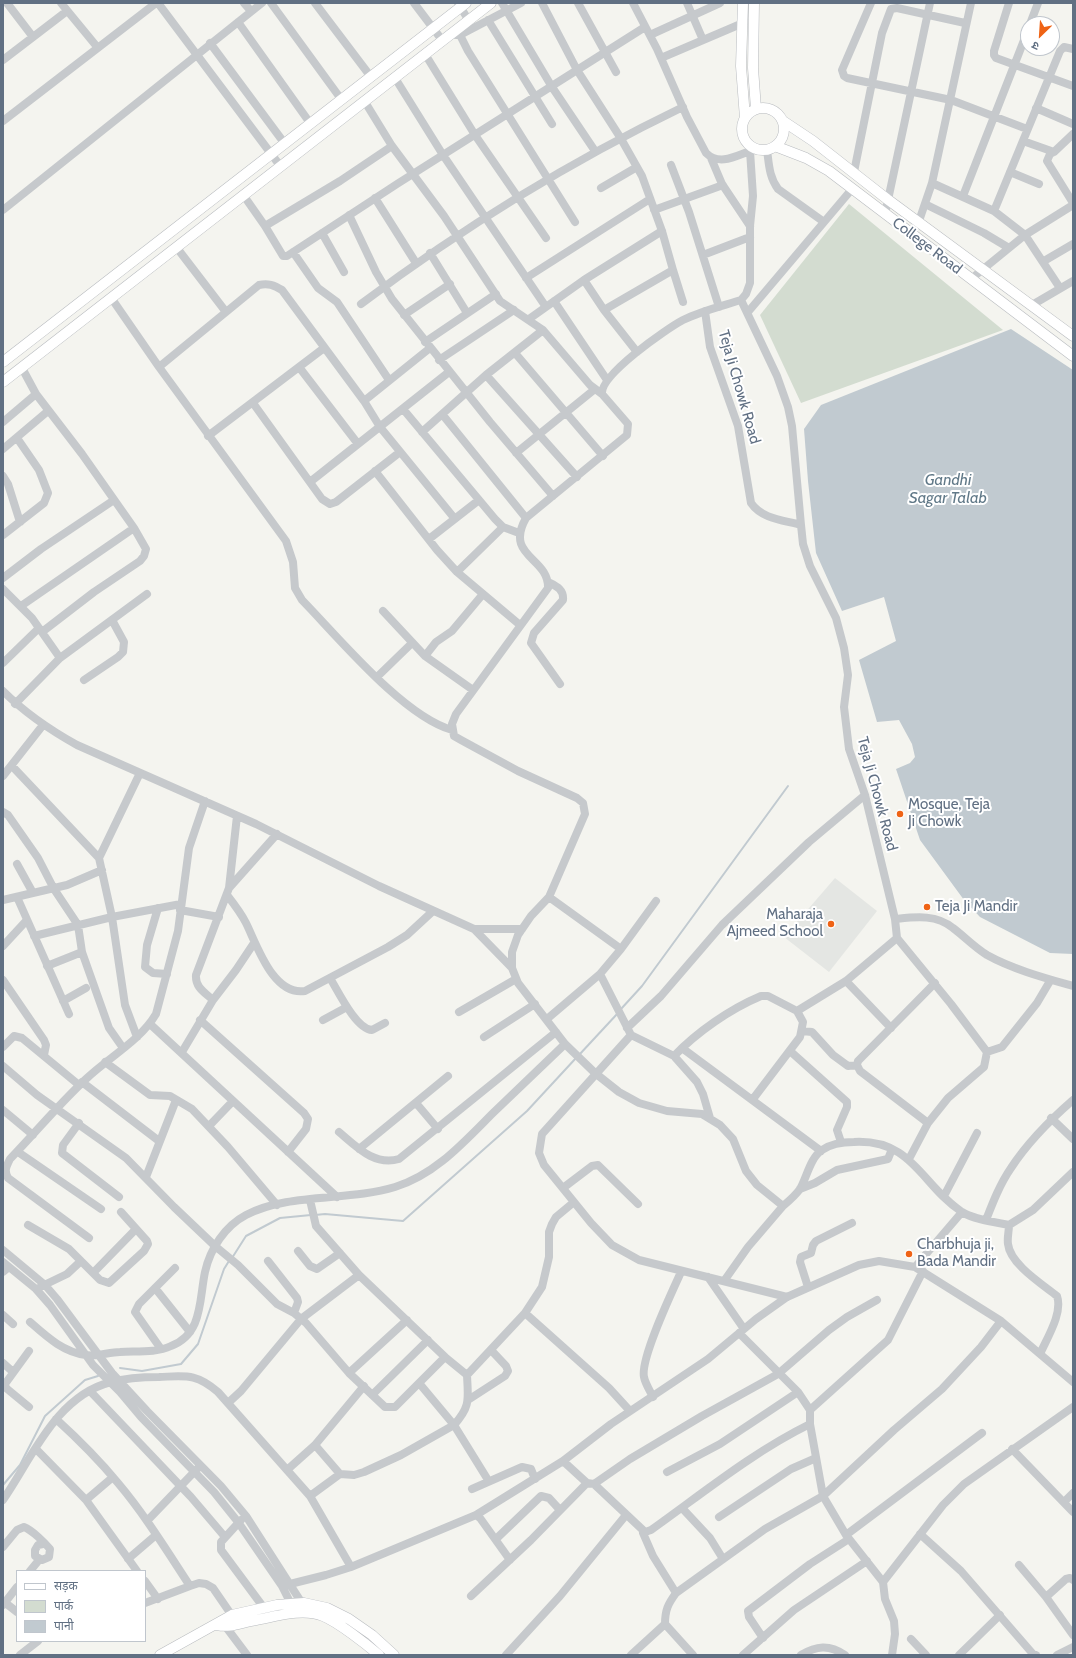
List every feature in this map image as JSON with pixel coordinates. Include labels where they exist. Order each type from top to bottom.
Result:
[{"type":"main road","points":[[3,382],[112,299],[425,54],[451,36],[491,3]]},
{"type":"main road","points":[[743,3],[741,66],[745,118],[742,132],[752,149],[771,148],[784,135],[783,121],[774,111],[765,108],[756,109],[745,118]]},
{"type":"main road","points":[[754,3],[753,68],[756,109]]},
{"type":"main road","points":[[3,362],[371,77],[461,4]]},
{"type":"main road","name":"College Road","points":[[783,121],[801,132],[1073,336]]},
{"type":"main road","name":"College Road","points":[[771,148],[818,164],[1073,356]]},
{"type":"main road","points":[[208,203],[219,215]]},
{"type":"main road","points":[[75,307],[77,314],[84,320]]},
{"type":"main road","points":[[57,321],[64,324],[68,332]]},
{"type":"main road","points":[[160,1655],[221,1626],[223,1619],[234,1620],[292,1609],[304,1603],[327,1608],[349,1619],[372,1635],[394,1655]]},
{"type":"main road","points":[[234,1620],[264,1608],[292,1609],[324,1616],[379,1655]]},
{"type":"street","points":[[7,3],[33,37]]},
{"type":"street","points":[[61,3],[98,48]]},
{"type":"street","points":[[3,121],[157,3],[197,53],[281,167]]},
{"type":"street","points":[[244,3],[251,11]]},
{"type":"street","points":[[3,210],[197,53],[262,3]]},
{"type":"street","points":[[271,3],[341,100]]},
{"type":"street","points":[[315,3],[371,77]]},
{"type":"street","points":[[414,3],[432,27],[451,36],[468,52],[575,222]]},
{"type":"street","points":[[502,3],[552,87],[595,151]]},
{"type":"street","points":[[451,36],[488,20],[521,3]]},
{"type":"street","points":[[542,3],[577,70],[637,166],[662,231],[683,302]]},
{"type":"street","points":[[578,3],[616,72]]},
{"type":"street","points":[[633,3],[661,58],[702,147],[711,158],[723,186],[750,226]]},
{"type":"street","points":[[687,3],[703,40]]},
{"type":"street","points":[[650,36],[720,3]]},
{"type":"street","points":[[871,3],[842,70],[844,76],[847,78],[951,100],[1028,129]]},
{"type":"street","points":[[885,214],[887,198],[930,3]]},
{"type":"street","points":[[919,221],[932,183],[951,100],[965,23],[971,3]]},
{"type":"street","points":[[1009,3],[994,55],[996,58],[1073,86]]},
{"type":"street","points":[[1033,16],[1038,3]]},
{"type":"street","points":[[461,4],[469,20]]},
{"type":"street","points":[[854,172],[882,33],[891,10],[897,8],[965,23]]},
{"type":"street","points":[[3,60],[67,11]]},
{"type":"street","points":[[488,20],[552,124]]},
{"type":"street","points":[[238,22],[310,123]]},
{"type":"street","points":[[661,58],[743,23]]},
{"type":"street","points":[[244,196],[265,226],[283,256],[287,256],[375,198],[645,27]]},
{"type":"street","points":[[210,43],[284,144]]},
{"type":"street","points":[[994,211],[1060,51],[1064,47],[1073,48]]},
{"type":"street","points":[[963,196],[1020,52]]},
{"type":"street","points":[[425,54],[475,135],[546,238]]},
{"type":"street","points":[[395,78],[443,155],[486,216],[546,307]]},
{"type":"street","points":[[365,102],[392,146],[457,235],[500,301],[529,319],[543,330],[595,389],[602,394],[625,419],[628,430],[621,441],[526,518],[519,533],[522,547],[545,575],[548,582],[548,588],[456,714],[452,724],[454,736],[518,771],[577,798],[583,803],[585,814],[549,897],[530,916],[512,952],[512,968],[516,979],[567,1045],[595,1073],[619,1092],[639,1103],[667,1111],[702,1114],[720,1125],[733,1139],[746,1171],[757,1185],[783,1206]]},
{"type":"street","points":[[361,304],[430,253],[518,196],[595,151],[683,107]]},
{"type":"street","points":[[1036,108],[1073,124]]},
{"type":"street","points":[[971,279],[1025,235],[1073,204],[1047,161],[1050,154],[1073,134]]},
{"type":"street","points":[[1023,141],[1054,152]]},
{"type":"street","points":[[265,226],[340,181],[392,146]]},
{"type":"street","points":[[771,148],[770,175],[778,189],[824,222]]},
{"type":"street","points":[[602,394],[603,386],[607,380],[656,336],[684,320],[741,300],[746,294],[750,283],[752,149],[726,160],[711,158]]},
{"type":"street","points":[[671,165],[703,255],[719,307]]},
{"type":"street","points":[[601,188],[637,166]]},
{"type":"street","points":[[1010,172],[1039,184]]},
{"type":"street","points":[[932,183],[994,211],[1025,235],[1044,261],[1060,288]]},
{"type":"street","points":[[654,210],[723,186]]},
{"type":"street","points":[[748,312],[852,189]]},
{"type":"street","points":[[375,198],[416,263]]},
{"type":"street","points":[[526,278],[650,199]]},
{"type":"street","points":[[925,204],[984,233],[1009,248]]},
{"type":"street","points":[[349,215],[384,287],[404,315],[466,393],[553,496]]},
{"type":"street","points":[[529,319],[584,280],[662,231]]},
{"type":"street","points":[[322,233],[344,272]]},
{"type":"street","points":[[703,255],[750,237]]},
{"type":"street","points":[[1044,261],[1073,244]]},
{"type":"street","points":[[177,248],[226,312]]},
{"type":"street","points":[[293,252],[318,288],[337,302],[389,380]]},
{"type":"street","points":[[430,253],[467,313]]},
{"type":"street","points":[[604,310],[673,270]]},
{"type":"street","points":[[584,280],[604,310],[637,352]]},
{"type":"street","points":[[1032,305],[1073,282]]},
{"type":"street","points":[[158,367],[259,284],[267,283],[276,286],[282,290],[364,401],[380,427],[454,519]]},
{"type":"street","points":[[404,315],[450,284]]},
{"type":"street","points":[[364,401],[427,345],[467,313],[496,294]]},
{"type":"street","points":[[112,299],[158,367],[286,541],[293,562],[295,588],[302,600],[388,689],[428,720],[452,730]]},
{"type":"street","points":[[741,300],[777,376],[788,407],[792,426],[801,525]]},
{"type":"street","points":[[554,301],[607,380]]},
{"type":"street","points":[[440,360],[514,310]]},
{"type":"street","name":"Teja Ji Chowk Road","points":[[705,312],[710,346],[738,426],[750,503],[756,511],[766,516],[801,525],[803,544],[810,566],[836,618],[844,648],[848,675],[844,707],[849,749],[865,795],[894,919],[897,938]]},
{"type":"street","points":[[422,432],[486,375],[543,330]]},
{"type":"street","points":[[208,436],[324,348]]},
{"type":"street","points":[[515,353],[603,456]]},
{"type":"street","points":[[299,367],[358,444]]},
{"type":"street","points":[[3,663],[41,630],[144,556],[146,549],[134,528],[82,454],[36,394],[22,368]]},
{"type":"street","points":[[310,482],[449,372]]},
{"type":"street","points":[[486,375],[577,477]]},
{"type":"street","points":[[516,453],[595,389]]},
{"type":"street","points":[[3,422],[36,394]]},
{"type":"street","points":[[253,403],[322,499],[330,504],[336,502],[400,452]]},
{"type":"street","points":[[403,409],[503,527],[519,533]]},
{"type":"street","points":[[3,449],[48,411]]},
{"type":"street","points":[[442,414],[526,518]]},
{"type":"street","points":[[3,535],[44,503],[48,493],[39,470],[16,438]]},
{"type":"street","points":[[375,471],[457,572],[520,625]]},
{"type":"street","points":[[3,476],[8,484],[20,522]]},
{"type":"street","points":[[3,578],[41,548],[114,500]]},
{"type":"street","points":[[429,539],[479,500]]},
{"type":"street","points":[[457,572],[503,527]]},
{"type":"street","points":[[21,606],[134,528]]},
{"type":"street","points":[[548,582],[560,589],[563,595],[563,600],[534,633],[531,643],[560,684]]},
{"type":"street","points":[[3,589],[21,606],[41,630],[60,658]]},
{"type":"street","points":[[15,704],[60,658],[147,594]]},
{"type":"street","points":[[425,656],[436,642],[452,631],[483,594]]},
{"type":"street","points":[[383,611],[425,656],[473,690]]},
{"type":"street","points":[[84,680],[118,658],[123,652],[124,642],[112,620]]},
{"type":"street","points":[[377,677],[412,643]]},
{"type":"street","points":[[3,691],[15,704],[43,725],[77,745],[277,834],[380,886],[474,929],[512,968]]},
{"type":"street","points":[[3,776],[43,725]]},
{"type":"street","points":[[12,766],[99,858],[112,917],[126,1005],[137,1037]]},
{"type":"street","points":[[99,858],[140,773]]},
{"type":"street","points":[[787,1297],[708,1277],[681,1272],[639,1260],[625,1253],[612,1245],[590,1223],[544,1165],[539,1153],[542,1134],[722,925],[809,842],[865,795]]},
{"type":"street","points":[[89,1238],[8,1178],[5,1173],[6,1168],[18,1152],[57,1108],[105,1062],[137,1037],[150,1024],[156,1014],[178,931],[189,848],[205,801]]},
{"type":"street","points":[[3,812],[8,815],[38,858],[54,888],[78,925],[82,952],[109,1028],[123,1048]]},
{"type":"street","points":[[213,1000],[198,987],[195,981],[228,891],[237,816]]},
{"type":"street","points":[[228,891],[277,834]]},
{"type":"street","points":[[17,864],[33,893]]},
{"type":"street","points":[[3,900],[54,888],[102,870]]},
{"type":"street","points":[[228,891],[246,922],[254,943],[268,968],[290,991],[297,992],[305,991],[407,935],[433,911]]},
{"type":"street","points":[[17,897],[69,1014]]},
{"type":"street","points":[[549,897],[621,949]]},
{"type":"street","points":[[547,1019],[600,974],[621,949],[656,901]]},
{"type":"street","points":[[34,936],[112,917],[158,908],[180,907],[219,917]]},
{"type":"street","points":[[158,908],[147,945],[145,967],[153,973],[167,974]]},
{"type":"street","points":[[894,919],[922,916],[935,918],[952,927],[970,943],[987,955],[1050,981],[1073,986]]},
{"type":"street","points":[[3,946],[27,920]]},
{"type":"street","points":[[474,929],[522,930]]},
{"type":"street","points":[[797,1011],[846,981],[897,938],[987,1052],[984,1067],[948,1098],[928,1122],[909,1159]]},
{"type":"street","points":[[182,1052],[213,1000],[254,943]]},
{"type":"street","points":[[48,966],[82,952]]},
{"type":"street","points":[[600,974],[629,1032],[674,1056],[697,1082],[703,1094],[710,1118]]},
{"type":"street","points":[[330,978],[347,1007],[362,1027],[367,1030],[372,1030],[385,1023]]},
{"type":"street","points":[[460,1012],[516,979]]},
{"type":"street","points":[[3,980],[44,1040],[46,1045],[44,1055]]},
{"type":"street","points":[[846,981],[891,1028]]},
{"type":"street","points":[[987,1052],[1002,1047],[1037,1003],[1050,981]]},
{"type":"street","points":[[857,1065],[858,1061],[934,983]]},
{"type":"street","points":[[63,1001],[86,988]]},
{"type":"street","points":[[674,1056],[719,1019],[761,996],[768,996],[797,1011],[803,1022],[800,1037],[753,1099]]},
{"type":"street","points":[[484,1037],[535,1004]]},
{"type":"street","points":[[323,1020],[347,1007]]},
{"type":"street","points":[[200,1020],[308,1119],[306,1129],[288,1152]]},
{"type":"street","points":[[150,1024],[337,1197]]},
{"type":"street","points":[[802,1031],[812,1032],[833,1055],[848,1066],[857,1065]]},
{"type":"street","points":[[339,1132],[371,1157],[389,1162],[399,1159],[438,1129],[556,1032]]},
{"type":"street","points":[[3,1047],[10,1039],[18,1036],[29,1042],[81,1084],[159,1141]]},
{"type":"street","points":[[30,1322],[58,1345],[86,1355],[99,1357],[161,1349],[172,1346],[190,1332],[196,1323],[205,1273],[229,1228],[245,1215],[265,1207],[276,1205],[311,1204],[337,1197],[395,1187],[430,1171],[451,1154],[567,1045]]},
{"type":"street","points":[[682,1048],[753,1099],[821,1151]]},
{"type":"street","points":[[790,1051],[847,1102],[847,1107],[837,1130],[841,1142]]},
{"type":"street","points":[[105,1062],[150,1096],[164,1095],[192,1109],[209,1126],[276,1205]]},
{"type":"street","points":[[857,1065],[860,1071],[928,1122]]},
{"type":"street","points":[[3,1066],[27,1087],[126,1158],[174,1207],[217,1248],[238,1265],[277,1304],[294,1313],[301,1319],[349,1373],[385,1407],[395,1407],[445,1357]]},
{"type":"street","points":[[359,1149],[448,1076]]},
{"type":"street","points":[[146,1177],[176,1100]]},
{"type":"street","points":[[986,1220],[999,1188],[1011,1167],[1052,1118],[1073,1100]]},
{"type":"street","points":[[209,1126],[234,1101]]},
{"type":"street","points":[[416,1103],[438,1129]]},
{"type":"street","points":[[3,1110],[33,1135]]},
{"type":"street","points":[[1052,1118],[1073,1139]]},
{"type":"street","points":[[79,1123],[63,1145],[62,1153],[119,1197]]},
{"type":"street","points":[[944,1196],[977,1133]]},
{"type":"street","points":[[724,1281],[748,1247],[800,1188],[810,1166],[821,1151],[841,1142],[867,1141],[884,1144],[909,1159],[944,1196],[962,1212],[986,1220],[1009,1225],[1033,1210],[1073,1172]]},
{"type":"street","points":[[800,1188],[815,1183],[837,1170],[888,1159],[892,1149]]},
{"type":"street","points":[[18,1152],[101,1209]]},
{"type":"street","points":[[563,1188],[592,1166],[598,1165],[638,1204]]},
{"type":"street","points":[[310,1496],[340,1474],[354,1475],[364,1472],[401,1455],[454,1425],[465,1413],[468,1400],[467,1375],[525,1313],[542,1288],[549,1257],[549,1232],[556,1217],[574,1202]]},
{"type":"street","points":[[311,1204],[314,1221],[359,1275],[445,1357],[467,1375]]},
{"type":"street","points":[[28,1225],[69,1249],[100,1280],[109,1283],[147,1247],[147,1241],[121,1212]]},
{"type":"street","points":[[915,1267],[962,1212]]},
{"type":"street","points":[[808,1287],[800,1262],[802,1258],[811,1253],[813,1245],[816,1241],[852,1223]]},
{"type":"street","points":[[1009,1225],[1008,1245],[1013,1256],[1022,1267],[1057,1296],[1059,1302],[1056,1315],[1040,1354]]},
{"type":"street","points":[[93,1273],[136,1229]]},
{"type":"street","points":[[3,1250],[45,1285],[57,1299],[99,1357],[109,1378],[120,1392],[141,1417],[195,1471],[238,1522],[282,1586],[292,1609]]},
{"type":"street","points":[[298,1251],[310,1266],[317,1269],[340,1253]]},
{"type":"street","points":[[36,1289],[67,1274],[81,1261]]},
{"type":"street","points":[[268,1261],[295,1293],[298,1302],[294,1313]]},
{"type":"street","points":[[282,1586],[351,1567],[476,1514],[563,1461],[611,1424],[708,1359],[787,1297],[858,1265],[879,1261],[915,1267],[923,1271],[1001,1321],[1073,1382]]},
{"type":"street","points":[[5,1267],[36,1289],[50,1305],[93,1365],[109,1378],[119,1380],[145,1377],[192,1376],[203,1380],[210,1385],[228,1403],[310,1496],[351,1567]]},
{"type":"street","points":[[161,1349],[135,1312],[139,1304],[175,1268]]},
{"type":"street","points":[[810,1410],[888,1340],[923,1271]]},
{"type":"street","points":[[653,1397],[644,1377],[644,1366],[652,1339],[681,1272]]},
{"type":"street","points":[[228,1403],[241,1391],[301,1319],[359,1275]]},
{"type":"street","points":[[708,1277],[742,1331],[778,1374],[798,1392],[810,1410],[810,1424],[823,1496],[847,1537],[883,1582],[884,1599],[894,1620],[895,1634],[892,1655]]},
{"type":"street","points":[[155,1288],[190,1332]]},
{"type":"street","points":[[471,1596],[590,1483],[702,1416],[778,1374],[847,1316],[877,1300]]},
{"type":"street","points":[[525,1313],[609,1388],[630,1411]]},
{"type":"street","points":[[3,1315],[13,1324]]},
{"type":"street","points":[[349,1373],[407,1320]]},
{"type":"street","points":[[693,1655],[665,1624],[667,1604],[676,1593],[765,1529],[823,1496],[942,1388],[981,1347],[1001,1321]]},
{"type":"street","points":[[372,1395],[428,1340]]},
{"type":"street","points":[[468,1400],[505,1376],[508,1371],[506,1366],[491,1350]]},
{"type":"street","points":[[29,1351],[6,1380],[5,1387],[29,1407]]},
{"type":"street","points":[[3,1363],[13,1372]]},
{"type":"street","points":[[3,1500],[56,1419],[80,1396],[109,1378]]},
{"type":"street","points":[[119,1380],[147,1411],[202,1465],[246,1516],[304,1603],[307,1613]]},
{"type":"street","points":[[419,1383],[454,1425],[488,1480]]},
{"type":"street","points":[[287,1470],[314,1445],[364,1386]]},
{"type":"street","points":[[90,1391],[181,1487],[225,1537]]},
{"type":"street","points":[[667,1472],[720,1444],[798,1392]]},
{"type":"street","points":[[883,1582],[943,1505],[964,1484],[1073,1407]]},
{"type":"street","points":[[56,1419],[88,1449],[113,1477],[147,1521],[190,1586]]},
{"type":"street","points":[[645,1532],[651,1530],[753,1456],[785,1436],[810,1424]]},
{"type":"street","points":[[763,1638],[749,1617],[748,1611],[982,1434]]},
{"type":"street","points":[[314,1445],[340,1474]]},
{"type":"street","points":[[36,1449],[86,1500],[137,1570]]},
{"type":"street","points":[[1012,1449],[1073,1512]]},
{"type":"street","points":[[719,1517],[791,1469],[816,1458]]},
{"type":"street","points":[[563,1461],[645,1532]]},
{"type":"street","points":[[147,1521],[202,1465]]},
{"type":"street","points":[[472,1489],[488,1480],[522,1467],[531,1469],[535,1479]]},
{"type":"street","points":[[86,1500],[113,1477]]},
{"type":"street","points":[[1064,1502],[1073,1493]]},
{"type":"street","points":[[496,1539],[541,1496],[549,1498],[560,1510]]},
{"type":"street","points":[[682,1508],[710,1538],[723,1559]]},
{"type":"street","points":[[476,1514],[496,1539],[510,1560]]},
{"type":"street","points":[[506,1655],[560,1596],[626,1515]]},
{"type":"street","points":[[246,1516],[238,1522],[221,1542],[221,1550],[264,1608]]},
{"type":"street","points":[[3,1547],[17,1530],[24,1527],[37,1536],[43,1544],[48,1546],[51,1554],[47,1559],[39,1560],[31,1570]]},
{"type":"street","points":[[645,1532],[643,1533],[653,1556],[676,1593]]},
{"type":"street","points":[[920,1534],[961,1571],[1033,1655]]},
{"type":"street","points":[[128,1558],[156,1535]]},
{"type":"street","points":[[39,1560],[35,1556],[34,1550],[38,1545],[43,1544]]},
{"type":"street","points":[[743,1655],[794,1610],[867,1561]]},
{"type":"street","points":[[1019,1565],[1046,1597],[1073,1635]]},
{"type":"street","points":[[1046,1597],[1066,1579],[1070,1578],[1073,1580]]},
{"type":"street","points":[[146,1582],[158,1599]]},
{"type":"street","points":[[146,1603],[199,1583],[206,1584],[213,1588],[234,1620]]},
{"type":"street","points":[[16,1588],[4,1603],[16,1611]]},
{"type":"street","points":[[958,1655],[1000,1615]]},
{"type":"street","points":[[631,1655],[665,1624]]},
{"type":"street","points":[[221,1626],[247,1655]]},
{"type":"street","points":[[911,1639],[926,1655]]},
{"type":"street","points":[[20,1655],[37,1642]]},
{"type":"street","points":[[801,1655],[819,1647],[840,1652],[845,1655]]},
{"type":"street","points":[[1057,1655],[1073,1647]]},
{"type":"street","points":[[751,1649],[758,1655]]},
{"type":"shaded area","name":"Maharaja Ajmeed School","points":[[835,878],[877,911],[829,972],[784,937]]},
{"type":"green space","points":[[849,204],[1003,330],[801,403],[760,315]]},
{"type":"water","name":"Gandhi Sagar Talab","points":[[1011,329],[1073,370],[1073,954],[1050,953],[980,917],[964,900],[920,840],[896,769],[910,763],[915,757],[912,744],[899,720],[877,722],[859,660],[896,641],[884,597],[842,611],[816,553],[808,481],[804,429],[821,405]]},
{"type":"waterway","points":[[621,1009],[642,986],[788,786]]},
{"type":"waterway","points":[[579,1055],[618,1013]]},
{"type":"waterway","points":[[315,1215],[325,1214],[403,1221],[527,1111],[576,1058]]},
{"type":"waterway","points":[[232,1258],[246,1236],[280,1218],[311,1215]]},
{"type":"waterway","points":[[120,1368],[142,1371],[181,1364],[198,1344],[224,1269],[229,1261]]},
{"type":"waterway","points":[[3,1485],[20,1465],[45,1416],[85,1380],[98,1376]]},
{"type":"place","name":"Mosque, Teja Ji Chowk","points":[[900,814]]},
{"type":"place","name":"Teja Ji Mandir","points":[[927,907]]},
{"type":"place","name":"Maharaja Ajmeed School","points":[[831,924]]},
{"type":"place","name":"Charbhuja ji, Bada Mandir","points":[[909,1254]]}]
